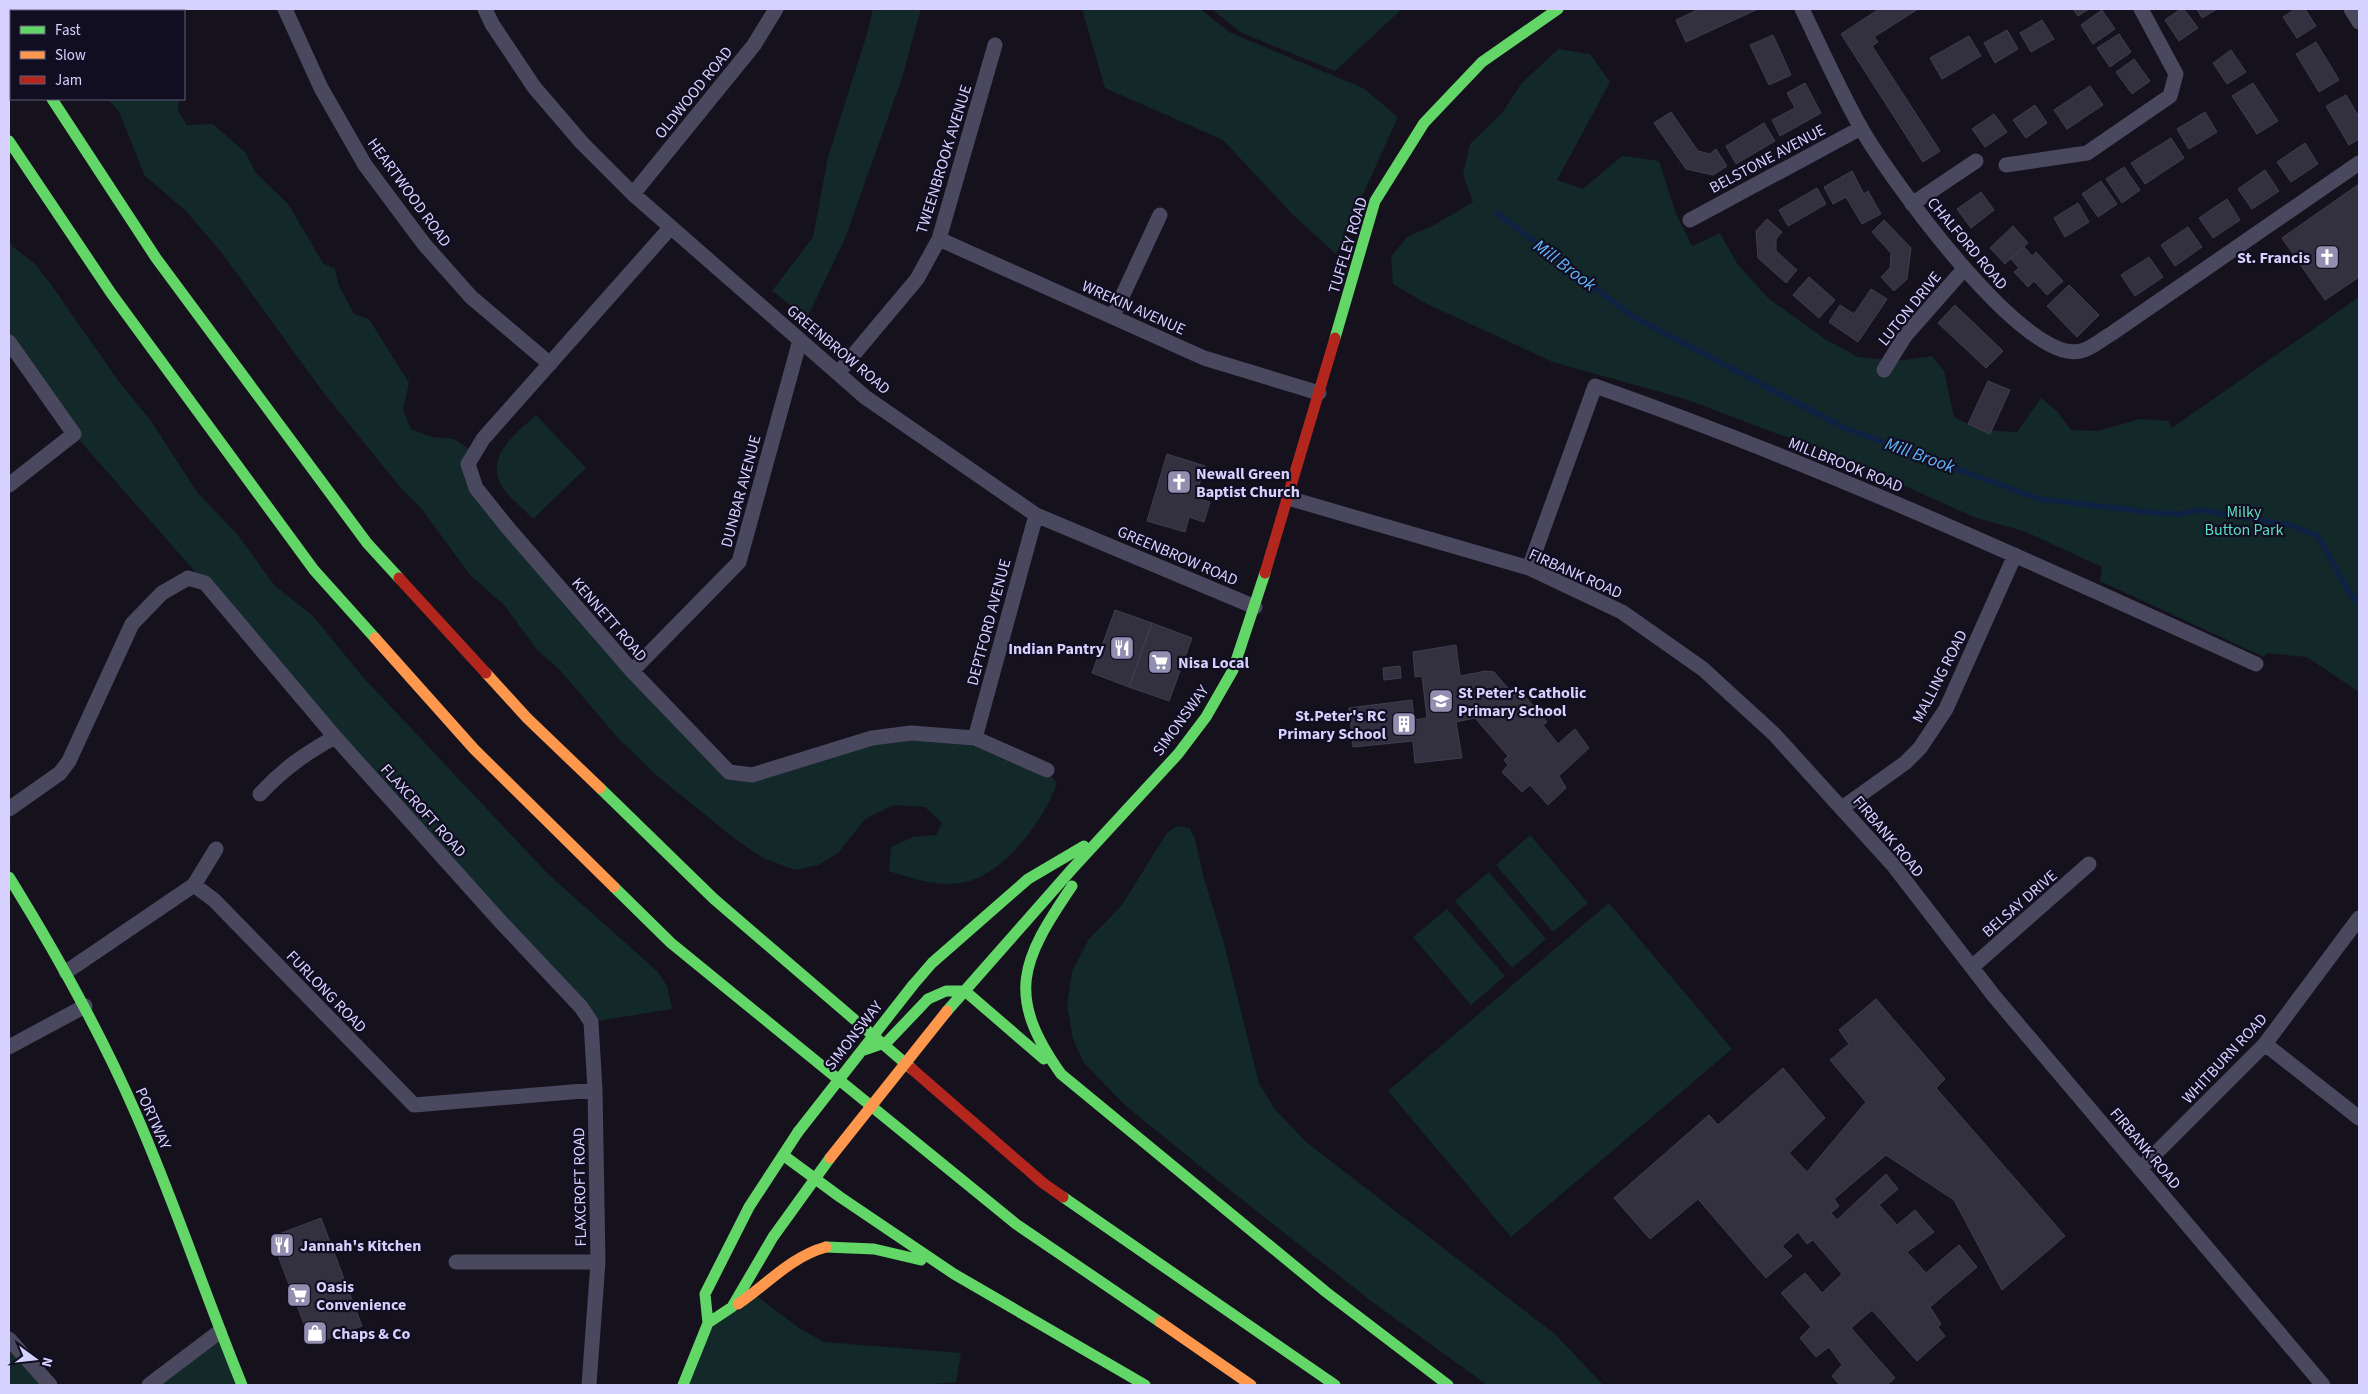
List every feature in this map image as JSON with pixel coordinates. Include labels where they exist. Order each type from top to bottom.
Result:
[{"type":"main road","name":"TUFFLEY ROAD","points":[[1288,498],[1375,201],[1424,123],[1482,62],[1558,9]]},
{"type":"main road","points":[[53,100],[156,258],[367,542],[527,718],[714,899],[1043,1183],[1335,1385]]},
{"type":"main road","points":[[9,133],[29,170]]},
{"type":"main road","points":[[9,141],[111,293],[314,570],[481,756],[671,943],[1016,1224],[1251,1385]]},
{"type":"main road","name":"SIMONSWAY","points":[[1108,832],[1028,879],[932,963],[913,985],[798,1132],[749,1207],[704,1294],[708,1322],[732,1307],[773,1237],[830,1158],[947,1011],[1108,832],[1178,754],[1206,717],[1233,670],[1255,607],[1288,498]]},
{"type":"main road","points":[[1061,1074],[1039,1043],[1028,1019],[1024,982],[1027,966],[1033,947],[1108,832]]},
{"type":"main road","name":"PORTWAY","points":[[9,877],[85,1006],[150,1148],[219,1332],[242,1385]]},
{"type":"main road","points":[[861,1051],[887,1042],[928,999],[946,991],[965,991],[1061,1074],[1326,1292],[1448,1385]]},
{"type":"main road","points":[[784,1155],[840,1197],[954,1274],[1144,1385]]},
{"type":"main road","points":[[732,1307],[754,1294],[782,1266],[809,1251],[826,1247],[848,1246],[882,1249],[920,1260],[954,1274]]},
{"type":"main road","points":[[682,1385],[708,1322]]},
{"type":"street","name":"HEARTWOOD ROAD","points":[[285,9],[321,88],[365,164],[424,244],[471,298],[550,364]]},
{"type":"street","name":"GREENBROW ROAD","points":[[485,9],[492,24],[534,87],[582,143],[633,194],[839,372],[865,397],[1036,515],[1255,607]]},
{"type":"street","name":"OLDWOOD ROAD","points":[[633,194],[754,45],[776,9]]},
{"type":"street","name":"CHALFORD ROAD","points":[[1802,9],[1861,128],[1912,204],[1964,269],[1999,306],[2056,349],[2080,352],[2110,334],[2359,163]]},
{"type":"street","points":[[2006,165],[2087,153],[2170,96],[2176,74],[2141,9]]},
{"type":"street","points":[[2351,9],[2359,22]]},
{"type":"street","name":"TWEENBROOK AVENUE","points":[[839,372],[916,279],[939,240],[995,45]]},
{"type":"street","name":"BELSTONE AVENUE","points":[[1690,220],[1861,128]]},
{"type":"street","points":[[1912,204],[1976,161]]},
{"type":"street","points":[[1113,316],[1160,215]]},
{"type":"street","name":"KENNETT ROAD","points":[[671,227],[483,439],[468,464],[476,488],[508,528],[632,671],[729,772],[752,775],[872,738],[911,733],[975,738],[1047,770]]},
{"type":"street","name":"WREKIN AVENUE","points":[[939,240],[1204,358],[1319,393]]},
{"type":"street","name":"LUTON DRIVE","points":[[1884,370],[1905,336],[1964,269]]},
{"type":"street","name":"DUNBAR AVENUE","points":[[632,671],[739,562],[800,340]]},
{"type":"street","points":[[9,342],[74,434],[9,485]]},
{"type":"street","name":"MILLBROOK ROAD","points":[[1529,568],[1595,386],[1657,406],[1887,499],[2256,664]]},
{"type":"street","name":"FIRBANK ROAD","points":[[1288,498],[1529,568],[1622,612],[1703,669],[1774,734],[1893,865],[1972,967],[2141,1168],[2216,1261],[2324,1385]]},
{"type":"street","name":"DEPTFORD AVENUE","points":[[975,738],[1036,515]]},
{"type":"street","name":"MALLING ROAD","points":[[1842,808],[1905,763],[1932,731],[1946,709],[2015,555]]},
{"type":"street","name":"FLAXCROFT ROAD","points":[[9,809],[60,773],[69,761],[132,624],[162,593],[188,578],[205,583],[335,737],[500,921],[581,1007],[591,1022],[595,1090],[598,1262],[589,1385]]},
{"type":"street","points":[[260,794],[279,773],[302,755],[335,737]]},
{"type":"street","points":[[66,972],[194,886],[216,849]]},
{"type":"street","name":"BELSAY DRIVE","points":[[1972,967],[2089,864]]},
{"type":"street","name":"FURLONG ROAD","points":[[194,886],[214,900],[414,1105],[595,1090]]},
{"type":"street","name":"WHITBURN ROAD","points":[[2141,1168],[2265,1044],[2359,918]]},
{"type":"street","points":[[9,1047],[85,1006]]},
{"type":"street","points":[[2265,1044],[2359,1118]]},
{"type":"street","points":[[456,1262],[598,1262]]},
{"type":"street","points":[[149,1385],[219,1332]]},
{"type":"street","points":[[9,1339],[50,1385]]},
{"type":"green space","points":[[43,9],[130,10],[44,10]]},
{"type":"green space","points":[[873,9],[921,9],[902,78],[846,236],[807,318],[772,291],[813,237],[828,157],[868,31]]},
{"type":"green space","points":[[1082,9],[1200,9],[1229,32],[1363,88],[1398,117],[1336,254],[1293,215],[1223,140],[1105,88]]},
{"type":"green space","points":[[1212,9],[1402,9],[1335,71],[1240,32]]},
{"type":"green space","name":"Milky Button Park","points":[[1558,49],[1590,54],[1610,82],[1557,180],[1583,189],[1622,156],[1659,161],[1675,211],[1692,246],[1720,233],[1736,262],[1768,298],[1825,339],[1858,357],[1897,361],[1932,356],[1944,371],[1954,417],[1980,430],[2017,432],[2041,398],[2056,410],[2071,430],[2098,431],[2140,419],[2168,421],[2172,428],[2359,297],[2359,692],[2307,657],[2267,653],[2264,657],[2100,581],[2102,567],[2026,532],[1974,517],[1816,446],[1685,399],[1553,362],[1427,304],[1393,284],[1391,257],[1407,237],[1436,224],[1473,202],[1463,174],[1470,144],[1502,113],[1521,84]]},
{"type":"green space","points":[[109,100],[179,100],[178,111],[187,125],[213,124],[245,152],[256,173],[288,204],[323,263],[335,269],[339,286],[354,314],[369,319],[409,383],[403,410],[411,429],[432,437],[454,439],[475,453],[476,488],[729,771],[752,775],[872,738],[975,738],[1047,770],[1057,783],[1051,798],[1032,830],[1006,859],[991,870],[976,879],[951,884],[933,883],[889,871],[891,847],[913,837],[936,835],[942,823],[925,807],[894,805],[865,819],[838,853],[818,865],[795,870],[763,858],[735,839],[655,774],[618,738],[560,670],[537,650],[505,606],[470,575],[421,508],[400,487],[323,392],[222,253],[185,210],[145,176],[119,112]]},
{"type":"green space","points":[[9,241],[13,247],[34,263],[50,283],[117,379],[151,421],[197,492],[237,534],[275,586],[313,616],[362,676],[548,874],[657,971],[667,986],[672,1009],[591,1022],[74,434],[9,344]]},
{"type":"green space","points":[[536,415],[586,468],[533,519],[501,485],[497,474],[497,464],[500,454],[512,437]]},
{"type":"green space","points":[[1177,826],[1189,828],[1195,839],[1203,875],[1225,947],[1259,1083],[1274,1108],[1306,1142],[1556,1335],[1603,1385],[1487,1385],[1371,1301],[1212,1176],[1125,1105],[1084,1063],[1073,1039],[1067,1004],[1072,972],[1089,939],[1122,905],[1167,833]]},
{"type":"green space","points":[[1530,835],[1588,903],[1553,932],[1496,865]]},
{"type":"green space","points":[[1489,872],[1546,939],[1512,968],[1455,901]]},
{"type":"green space","points":[[1609,903],[1732,1049],[1511,1237],[1388,1091]]},
{"type":"green space","points":[[1447,909],[1505,976],[1471,1005],[1413,937]]},
{"type":"green space","points":[[754,1294],[799,1328],[824,1342],[961,1353],[956,1382],[919,1385],[683,1385],[708,1323]]},
{"type":"green space","points":[[219,1332],[242,1385],[149,1385]]},
{"type":"green space","points":[[9,1339],[50,1385],[9,1385]]},
{"type":"building","points":[[1699,9],[1758,9],[1686,42],[1676,20]]},
{"type":"building","points":[[1879,9],[1918,9],[1874,37],[1878,42],[1872,46],[1940,151],[1923,162],[1841,34]]},
{"type":"building","points":[[2073,9],[2089,9],[2078,16]]},
{"type":"building","points":[[2181,9],[2184,9],[2198,28],[2179,41],[2165,20]]},
{"type":"building","points":[[2197,9],[2217,9],[2202,18]]},
{"type":"building","points":[[2295,9],[2305,9],[2316,26],[2297,38],[2283,17]]},
{"type":"building","points":[[2102,10],[2115,29],[2093,44],[2081,25]]},
{"type":"building","points":[[2042,20],[2054,39],[2031,52],[2020,33]]},
{"type":"building","points":[[2007,30],[2018,49],[1995,63],[1984,43]]},
{"type":"building","points":[[2119,34],[2131,52],[2110,67],[2097,48]]},
{"type":"building","points":[[1773,35],[1791,75],[1769,85],[1750,45]]},
{"type":"building","points":[[1969,36],[1981,56],[1942,79],[1930,58]]},
{"type":"building","points":[[2316,42],[2339,80],[2319,92],[2296,54]]},
{"type":"building","points":[[2231,50],[2246,72],[2227,84],[2213,63]]},
{"type":"building","points":[[2134,59],[2150,81],[2132,94],[2116,72]]},
{"type":"building","points":[[1805,83],[1821,113],[1780,136],[1772,120],[1795,108],[1787,93]]},
{"type":"building","points":[[2253,83],[2278,121],[2257,134],[2232,96]]},
{"type":"building","points":[[2090,86],[2103,105],[2067,129],[2054,110]]},
{"type":"building","points":[[2346,95],[2359,117],[2359,139],[2349,145],[2326,106]]},
{"type":"building","points":[[2035,105],[2047,123],[2026,138],[2013,120]]},
{"type":"building","points":[[1671,112],[1698,151],[1710,154],[1716,149],[1727,166],[1713,175],[1686,169],[1654,123]]},
{"type":"building","points":[[2205,112],[2217,132],[2189,149],[2177,129]]},
{"type":"building","points":[[1994,114],[2007,132],[1985,147],[1972,129]]},
{"type":"building","points":[[1764,123],[1775,141],[1736,164],[1726,146]]},
{"type":"building","points":[[2171,138],[2184,158],[2145,184],[2131,163]]},
{"type":"building","points":[[2305,143],[2318,164],[2291,182],[2277,162]]},
{"type":"building","points":[[2124,167],[2140,190],[2122,203],[2106,179]]},
{"type":"building","points":[[2265,170],[2279,191],[2252,209],[2238,189]]},
{"type":"building","points":[[1852,171],[1864,194],[1868,191],[1881,214],[1862,224],[1846,197],[1833,204],[1824,187]]},
{"type":"building","points":[[2101,181],[2117,204],[2098,217],[2082,194]]},
{"type":"building","name":"St. Francis","points":[[2359,184],[2359,277],[2325,300],[2282,238]]},
{"type":"building","points":[[1817,188],[1826,204],[1788,226],[1779,210]]},
{"type":"building","points":[[1981,192],[1994,210],[1971,228],[1957,209]]},
{"type":"building","points":[[2227,199],[2240,220],[2213,238],[2199,218]]},
{"type":"building","points":[[2078,203],[2089,222],[2065,237],[2054,218]]},
{"type":"building","points":[[1767,219],[1782,232],[1776,239],[1776,251],[1797,270],[1786,283],[1758,258],[1756,231]]},
{"type":"building","points":[[1884,220],[1911,248],[1907,279],[1894,291],[1881,277],[1890,268],[1891,253],[1872,232]]},
{"type":"building","points":[[2013,226],[2028,243],[2005,264],[1990,248]]},
{"type":"building","points":[[2188,227],[2202,247],[2175,266],[2161,245]]},
{"type":"building","points":[[2024,247],[2032,256],[2036,252],[2063,281],[2047,295],[2034,281],[2028,287],[2014,272],[2019,268],[2011,259]]},
{"type":"building","points":[[2149,257],[2163,277],[2135,296],[2121,275]]},
{"type":"building","points":[[1809,277],[1835,300],[1819,318],[1793,295]]},
{"type":"building","points":[[2069,285],[2099,315],[2077,337],[2047,306]]},
{"type":"building","points":[[1871,289],[1887,299],[1858,342],[1829,322],[1840,305],[1854,314]]},
{"type":"building","points":[[1955,305],[2003,351],[1986,368],[1938,323]]},
{"type":"building","points":[[1988,381],[2010,390],[1990,434],[1968,424]]},
{"type":"building","name":"Newall Green Baptist Church","points":[[1167,454],[1205,466],[1195,498],[1210,502],[1204,522],[1189,517],[1185,532],[1147,521]]},
{"type":"building","name":"Indian Pantry","points":[[1115,610],[1152,623],[1129,687],[1092,673]]},
{"type":"building","name":"Nisa Local","points":[[1152,623],[1192,638],[1169,701],[1129,687]]},
{"type":"building","name":"St.Peter's RC Primary School","points":[[1456,645],[1460,676],[1486,671],[1494,672],[1513,694],[1519,689],[1547,722],[1543,725],[1558,744],[1575,729],[1589,748],[1559,776],[1566,788],[1548,805],[1530,785],[1522,792],[1502,772],[1508,765],[1504,760],[1508,756],[1475,718],[1456,722],[1462,758],[1415,763],[1413,741],[1353,747],[1349,708],[1412,700],[1414,720],[1427,718],[1422,676],[1415,677],[1413,652]]},
{"type":"building","points":[[1400,666],[1401,678],[1384,680],[1383,668]]},
{"type":"building","points":[[1876,999],[1945,1079],[1936,1088],[2065,1236],[2002,1290],[1954,1200],[1886,1155],[1834,1199],[1839,1206],[1831,1213],[1837,1220],[1886,1174],[1898,1189],[1879,1205],[1897,1225],[1915,1210],[1934,1232],[1907,1252],[1926,1273],[1959,1245],[1977,1267],[1930,1307],[1941,1324],[1938,1327],[1945,1336],[1917,1361],[1872,1310],[1851,1328],[1895,1378],[1887,1385],[1840,1385],[1832,1376],[1842,1365],[1829,1347],[1816,1357],[1800,1338],[1811,1327],[1781,1293],[1805,1273],[1822,1293],[1842,1274],[1813,1240],[1807,1244],[1798,1232],[1782,1246],[1792,1256],[1766,1278],[1698,1199],[1650,1239],[1614,1198],[1709,1115],[1718,1125],[1783,1068],[1825,1118],[1789,1153],[1807,1172],[1866,1102],[1830,1060],[1849,1044],[1839,1030]]},
{"type":"building","points":[[321,1218],[362,1326],[312,1345],[271,1237]]},
{"type":"waterway","name":"Mill Brook","points":[[1497,213],[1632,316],[1845,428],[2039,499],[2157,513],[2180,514],[2200,510],[2290,525],[2318,536],[2350,594],[2359,604]]},
{"type":"traffic: fast","points":[[1335,338],[1375,201],[1424,123],[1482,62],[1558,9]]},
{"type":"traffic: fast","points":[[53,100],[156,258],[367,543],[399,578]]},
{"type":"traffic: fast","points":[[9,141],[111,293],[314,570],[375,638]]},
{"type":"traffic: fast","points":[[947,1011],[1073,868],[1178,754],[1206,717],[1233,670],[1265,573]]},
{"type":"traffic: fast","points":[[600,788],[714,899],[912,1069]]},
{"type":"traffic: fast","points":[[913,985],[932,963],[1028,879],[1084,846]]},
{"type":"traffic: fast","points":[[9,877],[77,993],[122,1083],[164,1181],[242,1385]]},
{"type":"traffic: fast","points":[[1061,1074],[1043,1046],[1032,1022],[1026,1000],[1026,978],[1031,958],[1041,936],[1072,886]]},
{"type":"traffic: fast","points":[[614,887],[671,943],[1016,1224],[1160,1322]]},
{"type":"traffic: fast","points":[[798,1132],[913,985]]},
{"type":"traffic: fast","points":[[928,999],[946,991],[965,991],[1044,1059]]},
{"type":"traffic: fast","points":[[864,1050],[887,1042],[928,999]]},
{"type":"traffic: fast","points":[[1061,1074],[1326,1292],[1448,1385]]},
{"type":"traffic: fast","points":[[683,1385],[708,1323],[705,1294],[749,1207],[798,1132]]},
{"type":"traffic: fast","points":[[783,1155],[840,1197]]},
{"type":"traffic: fast","points":[[708,1323],[732,1307],[773,1237],[830,1158]]},
{"type":"traffic: fast","points":[[840,1197],[954,1274],[1145,1385]]},
{"type":"traffic: fast","points":[[1063,1197],[1335,1385]]},
{"type":"traffic: fast","points":[[826,1247],[874,1249],[921,1260]]},
{"type":"traffic: slow","points":[[375,638],[474,749],[614,887]]},
{"type":"traffic: slow","points":[[486,673],[527,718],[600,788]]},
{"type":"traffic: slow","points":[[830,1158],[947,1011]]},
{"type":"traffic: slow","points":[[738,1304],[790,1264],[801,1257],[826,1247]]},
{"type":"traffic: slow","points":[[1160,1322],[1251,1385]]},
{"type":"traffic: jam","points":[[1265,573],[1335,338]]},
{"type":"traffic: jam","points":[[399,578],[486,673]]},
{"type":"traffic: jam","points":[[912,1069],[1043,1183],[1063,1197]]},
{"type":"place","name":"St. Francis","points":[[2327,257]]},
{"type":"place","name":"Newall Green Baptist Church","points":[[1179,482]]},
{"type":"place","name":"Indian Pantry","points":[[1122,648]]},
{"type":"place","name":"Nisa Local","points":[[1160,662]]},
{"type":"place","name":"St Peter's Catholic Primary School","points":[[1441,701]]},
{"type":"place","name":"St.Peter's RC Primary School","points":[[1404,724]]},
{"type":"place","name":"Jannah's Kitchen","points":[[282,1245]]},
{"type":"place","name":"Oasis Convenience","points":[[299,1295]]},
{"type":"place","name":"Chaps & Co","points":[[315,1333]]}]
